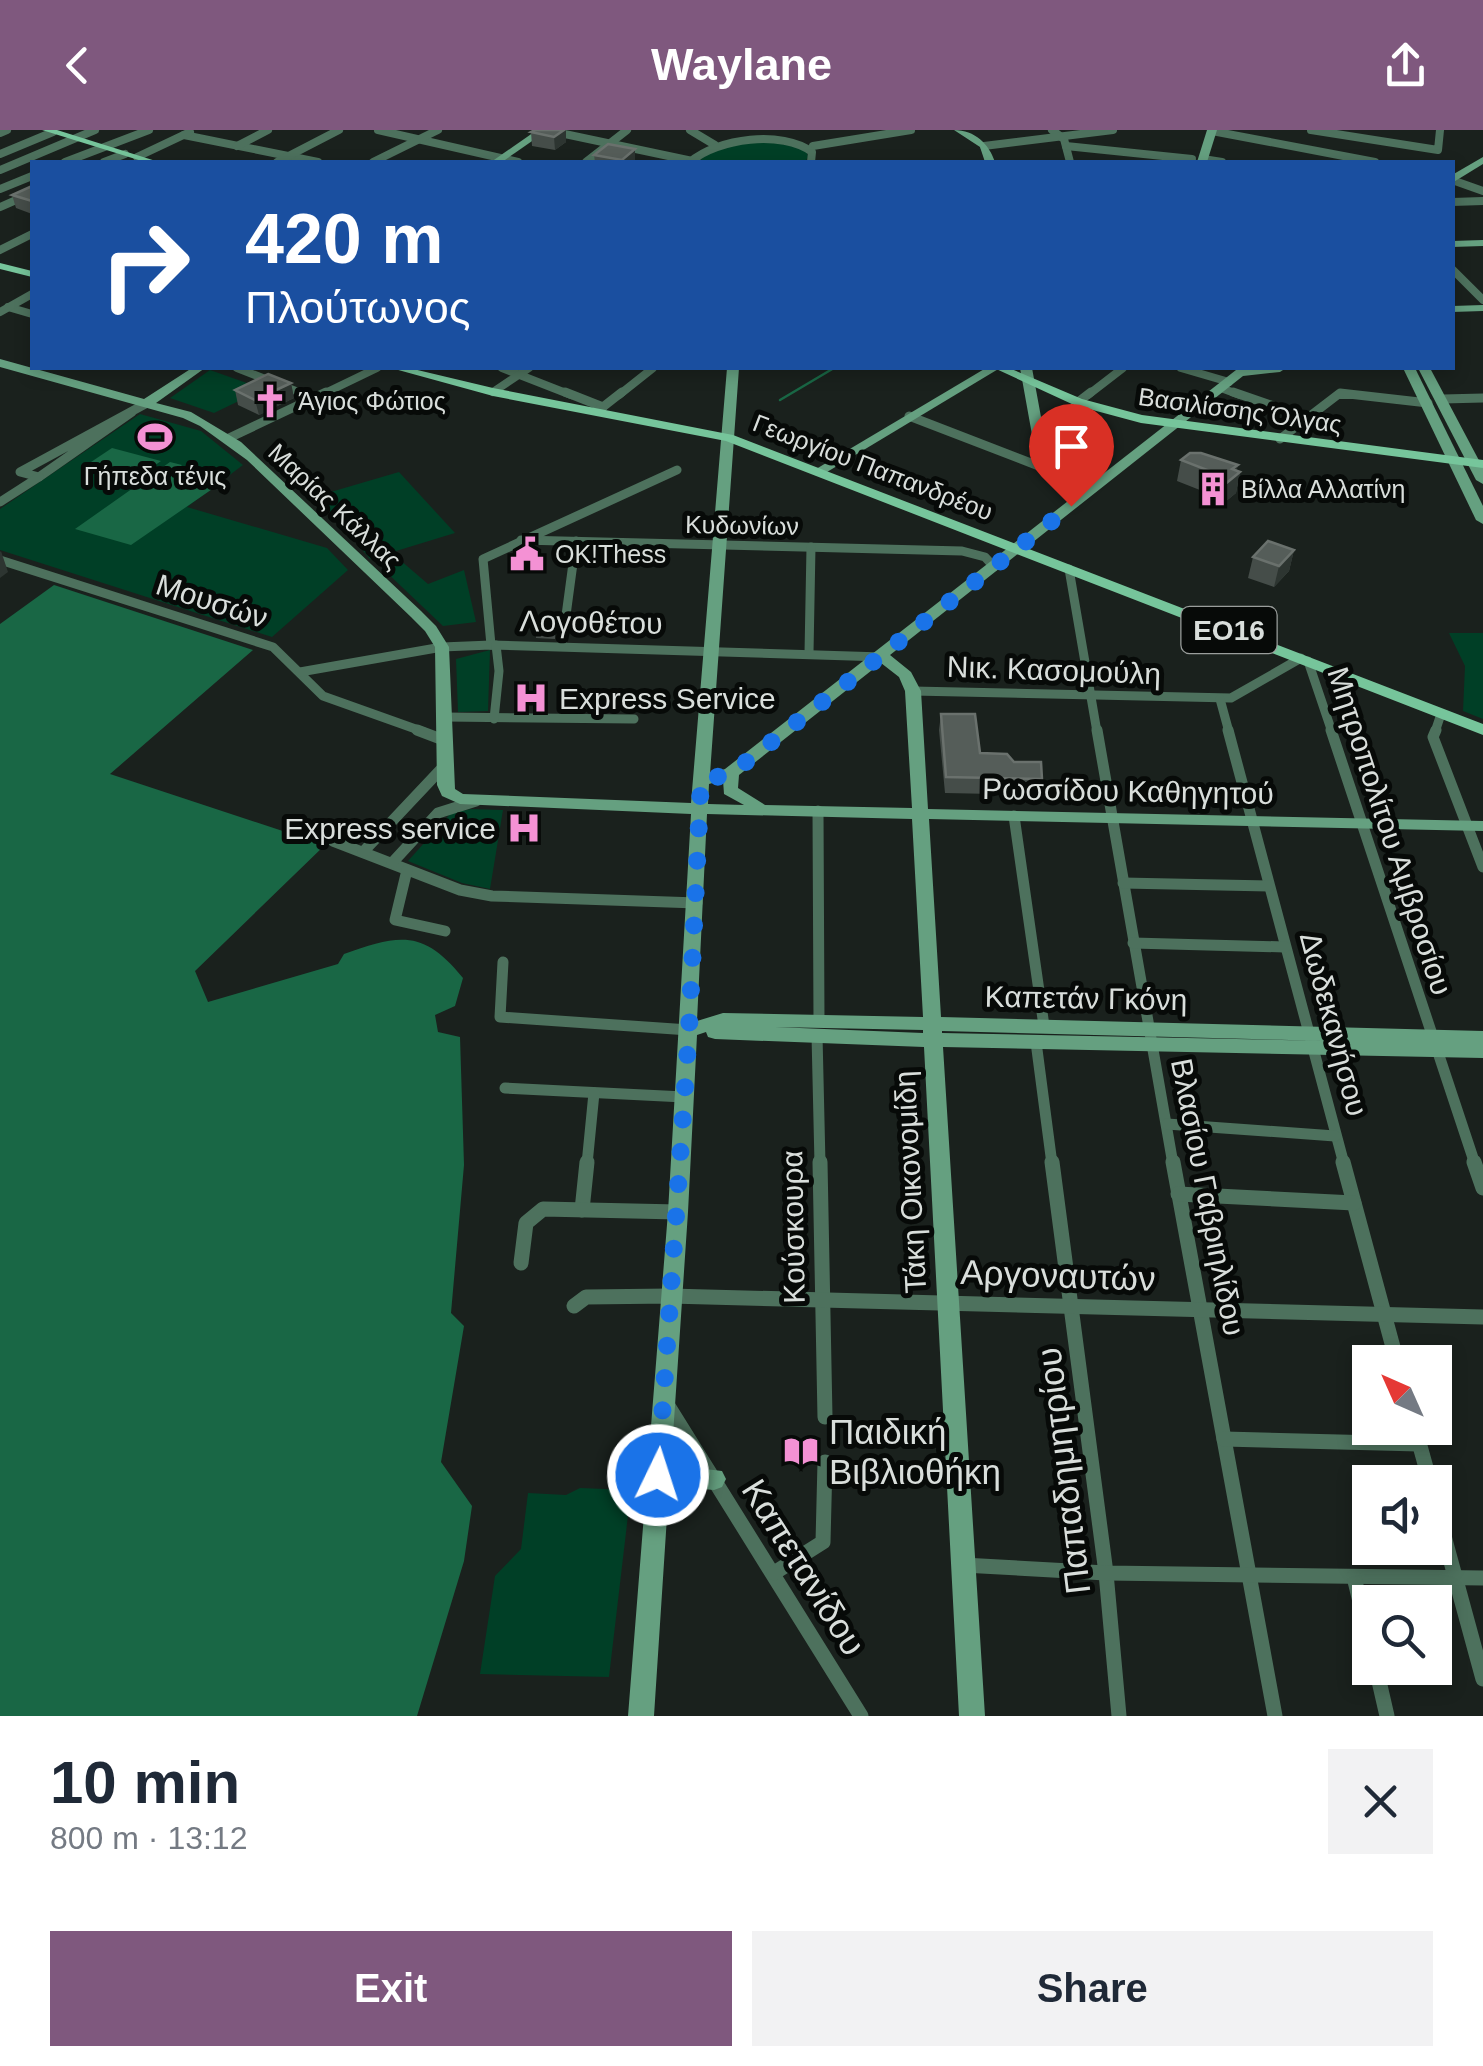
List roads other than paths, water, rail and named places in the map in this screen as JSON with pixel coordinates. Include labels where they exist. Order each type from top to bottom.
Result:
[{"type":"main road","points":[[500,160],[545,130]]},
{"type":"main road","points":[[959,130],[984,146],[989,160]]},
{"type":"main road","points":[[1197,160],[1200,130]]},
{"type":"main road","points":[[1197,160],[1212,130]]},
{"type":"main road","points":[[50,131],[147,160]]},
{"type":"main road","points":[[1455,177],[1483,160]]},
{"type":"main road","points":[[1455,244],[1483,244]]},
{"type":"main road","points":[[0,266],[30,274]]},
{"type":"main road","points":[[1455,308],[1483,308]]},
{"type":"main road","name":"Μαρίας Κάλλας","points":[[0,362],[29,368]]},
{"type":"main road","name":"Μαρίας Κάλλας","points":[[36,370],[202,421],[229,438],[422,620],[442,647]]},
{"type":"main road","points":[[148,403],[196,370]]},
{"type":"main road","name":"Γεωργίου Παπανδρέου","points":[[405,370],[493,392],[729,438],[1483,730]]},
{"type":"main road","points":[[641,1716],[678,1212],[699,810],[732,370]]},
{"type":"main road","points":[[817,472],[993,370]]},
{"type":"main road","points":[[701,781],[732,773],[1229,379],[1271,370]]},
{"type":"main road","points":[[1410,370],[1483,520]]},
{"type":"main road","points":[[1425,370],[1479,464],[1483,480]]},
{"type":"main road","points":[[1028,374],[1044,468],[1095,486]]},
{"type":"main road","name":"Βασιλίσσης Όλγας","points":[[1028,374],[1078,402],[1172,425],[1479,464]]},
{"type":"main road","points":[[442,647],[448,792],[473,801],[699,810]]},
{"type":"main road","points":[[883,657],[906,674],[913,691]]},
{"type":"main road","name":"Τάκη Οικονομίδη","points":[[913,691],[972,1716]]},
{"type":"main road","points":[[732,773],[729,783],[735,795],[772,810]]},
{"type":"main road","name":"Ρωσσίδου Καθηγητού","points":[[699,810],[1475,826]]},
{"type":"main road","name":"Καπετάν Γκόνη","points":[[689,1030],[818,1028],[1434,1043],[1483,1050]]},
{"type":"main road","name":"Καπετάν Γκόνη","points":[[1434,1043],[1483,1038]]},
{"type":"main road","points":[[658,1475],[714,1478]]},
{"type":"street","points":[[0,133],[7,130]]},
{"type":"street","points":[[0,172],[96,130]]},
{"type":"street","points":[[70,160],[149,130]]},
{"type":"street","points":[[137,157],[194,130]]},
{"type":"street","points":[[237,146],[268,130]]},
{"type":"street","points":[[280,160],[339,130]]},
{"type":"street","points":[[378,130],[494,160]]},
{"type":"street","points":[[377,160],[438,130]]},
{"type":"street","points":[[545,130],[682,160]]},
{"type":"street","points":[[574,136],[584,130]]},
{"type":"street","points":[[589,160],[627,130]]},
{"type":"street","points":[[690,130],[715,144]]},
{"type":"street","points":[[695,160],[715,144],[761,132],[794,135],[813,146],[911,130]]},
{"type":"street","points":[[1052,130],[1065,143],[1069,160]]},
{"type":"street","points":[[1065,143],[1113,130]]},
{"type":"street","points":[[1212,130],[1365,160]]},
{"type":"street","points":[[1254,138],[1260,130]]},
{"type":"street","points":[[1296,160],[1313,130],[1361,134],[1438,150],[1440,130]]},
{"type":"street","points":[[0,154],[50,131]]},
{"type":"street","points":[[184,135],[308,160]]},
{"type":"street","points":[[984,146],[1065,143],[1190,160]]},
{"type":"street","points":[[811,160],[813,146]]},
{"type":"street","points":[[109,160],[125,154]]},
{"type":"street","points":[[0,172],[22,180]]},
{"type":"street","points":[[1455,178],[1483,191]]},
{"type":"street","points":[[0,189],[30,179]]},
{"type":"street","points":[[0,207],[30,194]]},
{"type":"street","points":[[1455,202],[1483,201]]},
{"type":"street","points":[[0,250],[30,235]]},
{"type":"street","points":[[1455,272],[1483,300]]},
{"type":"street","points":[[3,308],[30,295]]},
{"type":"street","points":[[3,308],[30,314]]},
{"type":"street","points":[[243,370],[312,398]]},
{"type":"street","points":[[229,438],[372,370]]},
{"type":"street","points":[[508,370],[599,410],[649,370]]},
{"type":"street","points":[[493,392],[525,370]]},
{"type":"street","points":[[1078,402],[1120,370]]},
{"type":"street","points":[[1190,370],[1229,379],[1308,418]]},
{"type":"street","points":[[1280,439],[1343,393],[1428,403]]},
{"type":"street","points":[[1442,398],[1483,398]]},
{"type":"street","points":[[39,476],[20,472],[48,453],[148,403]]},
{"type":"street","points":[[0,502],[132,412]]},
{"type":"street","points":[[910,416],[1044,468]]},
{"type":"street","points":[[494,720],[499,670],[480,562],[677,470]]},
{"type":"street","points":[[962,551],[977,534]]},
{"type":"street","name":"Κυδωνίων","points":[[521,540],[962,551],[986,557],[994,567]]},
{"type":"street","points":[[562,645],[576,541]]},
{"type":"street","points":[[809,653],[812,546]]},
{"type":"street","name":"Μουσών","points":[[0,560],[274,647],[310,687],[329,698],[420,728],[446,741]]},
{"type":"street","name":"Βλασίου Γαβριηλίδου","points":[[1068,569],[1149,1036],[1275,1716]]},
{"type":"street","name":"Λογοθέτου","points":[[300,672],[442,647],[493,645],[883,657]]},
{"type":"street","name":"Νικ. Κασομούλη","points":[[913,691],[1220,699],[1244,694],[1278,668],[1304,660]]},
{"type":"street","name":"Μητροπολίτου Αμβροσίου","points":[[1304,660],[1483,1188]]},
{"type":"street","name":"Δωδεκανήσου","points":[[1220,699],[1392,1345]]},
{"type":"street","points":[[1441,714],[1432,736],[1475,826],[1483,867]]},
{"type":"street","points":[[444,718],[634,719]]},
{"type":"street","points":[[363,852],[445,765]]},
{"type":"street","points":[[392,863],[438,813],[473,801]]},
{"type":"street","name":"Κούσκουρα","points":[[818,811],[825,1417]]},
{"type":"street","name":"Παπαδημητρίου","points":[[1014,816],[1106,1573],[1119,1716]]},
{"type":"street","points":[[333,842],[460,890],[492,896],[697,902]]},
{"type":"street","points":[[407,870],[394,918],[445,931]]},
{"type":"street","points":[[1123,883],[1269,886]]},
{"type":"street","points":[[1133,943],[1285,947]]},
{"type":"street","name":"Καπετάν Γκόνη","points":[[503,962],[500,1017],[689,1030]]},
{"type":"street","points":[[504,1088],[684,1097]]},
{"type":"street","points":[[582,1210],[594,1092]]},
{"type":"street","points":[[1166,1124],[1336,1136]]},
{"type":"street","points":[[1178,1194],[1354,1203]]},
{"type":"street","points":[[521,1262],[526,1222],[536,1211],[678,1212]]},
{"type":"street","name":"Αργοναυτών","points":[[574,1306],[586,1297],[670,1296],[1483,1317]]},
{"type":"street","name":"Καπετανίδου","points":[[663,1399],[861,1716]]},
{"type":"street","points":[[1224,1438],[1352,1437]]},
{"type":"street","points":[[774,1573],[823,1542],[825,1462]]},
{"type":"street","points":[[963,1565],[1106,1573],[1483,1578]]},
{"type":"street","points":[[1452,1565],[1483,1679]]},
{"type":"street","points":[[1354,1577],[1356,1585]]},
{"type":"street","points":[[1380,1685],[1388,1716]]},
{"type":"waterway","points":[[780,400],[831,370]]},
{"type":"place","name":"Άγιος Φώτιος","points":[[270,401]]},
{"type":"place","name":"Γήπεδα τένις","points":[[155,437]]},
{"type":"place","name":"Βίλλα Αλλατίνη","points":[[1213,489]]},
{"type":"place","name":"OK!Thess","points":[[527,554]]},
{"type":"place","name":"Express Service","points":[[531,698]]},
{"type":"place","name":"Express service","points":[[524,828]]},
{"type":"place","name":"Παιδική Βιβλιοθήκη","points":[[801,1451]]}]
